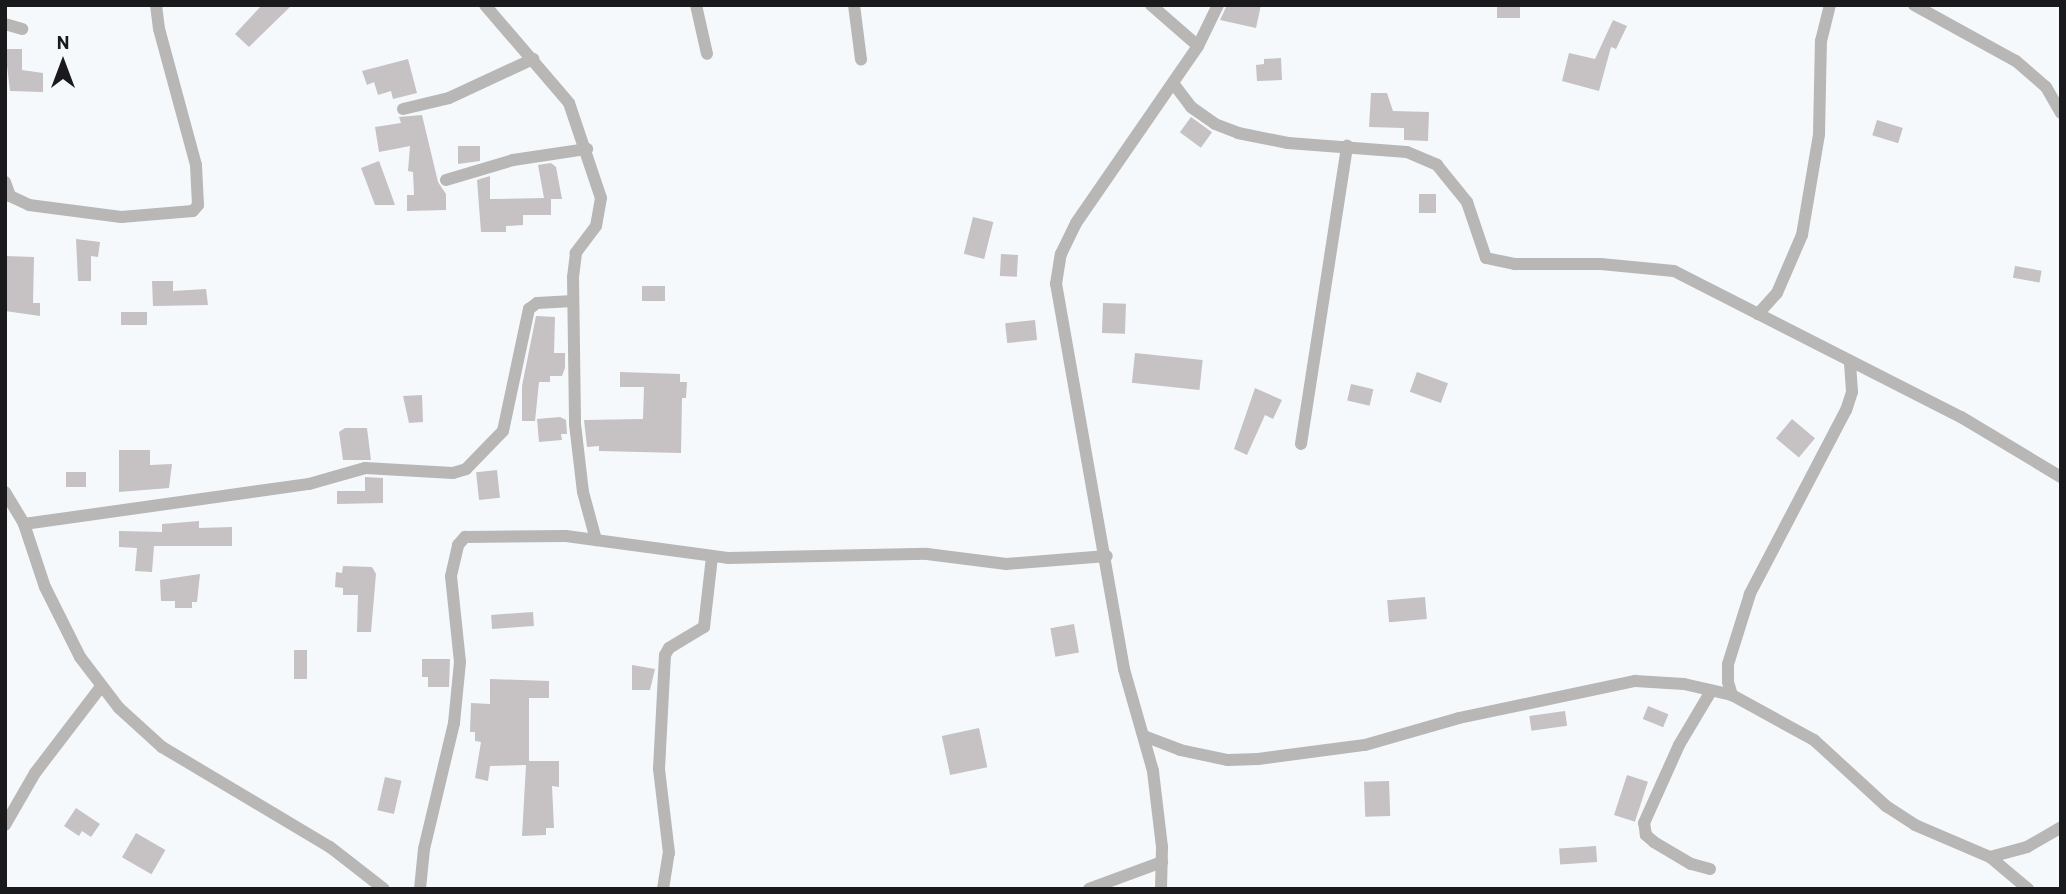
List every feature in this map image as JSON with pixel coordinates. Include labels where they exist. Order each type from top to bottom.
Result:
[{"type":"street","points":[[5,182],[10,196],[29,205],[121,217],[193,211],[198,205],[196,165],[159,29],[156,5]]},
{"type":"street","points":[[485,5],[569,103],[587,149],[601,198],[600,214],[576,253],[573,301],[575,424],[583,492],[596,540]]},
{"type":"street","points":[[696,5],[707,54]]},
{"type":"street","points":[[855,5],[861,60]]},
{"type":"street","points":[[1151,5],[1198,46]]},
{"type":"street","points":[[1161,889],[1158,806],[1144,736],[1124,669],[1107,556],[1056,284],[1061,254],[1076,223],[1198,46],[1218,5]]},
{"type":"street","points":[[1758,314],[1777,293],[1802,235],[1819,134],[1821,41],[1830,5]]},
{"type":"street","points":[[1914,5],[2016,61],[2046,87],[2061,113]]},
{"type":"street","points":[[5,24],[22,29]]},
{"type":"street","points":[[403,109],[449,98],[533,59]]},
{"type":"street","points":[[1172,83],[1191,107],[1226,129],[1261,140],[1407,152],[1437,165],[1467,202],[1486,258],[1515,264],[1601,264],[1674,271],[1961,418],[2061,477]]},
{"type":"street","points":[[1301,444],[1347,146]]},
{"type":"street","points":[[446,180],[513,160],[587,149]]},
{"type":"street","points":[[23,524],[309,484],[365,468],[453,473],[466,469],[503,431],[509,416],[529,309],[537,303],[573,301]]},
{"type":"street","points":[[1732,695],[1728,664],[1750,594],[1846,410],[1852,392],[1850,363]]},
{"type":"street","points":[[5,492],[23,524],[46,587],[100,688],[162,747],[330,847],[384,889]]},
{"type":"street","points":[[420,889],[424,849],[454,723],[460,662],[450,596],[458,545],[466,537],[486,533],[596,540],[712,557],[927,554],[1006,565],[1107,556]]},
{"type":"street","points":[[663,889],[669,853],[659,768],[665,655],[669,648],[704,627],[712,557]]},
{"type":"street","points":[[1144,736],[1228,760],[1258,759],[1366,745],[1459,718],[1635,681],[1711,691],[1732,695],[1814,740],[1886,806],[1915,825],[1990,857],[2028,889]]},
{"type":"street","points":[[5,825],[35,773],[100,688]]},
{"type":"street","points":[[1710,869],[1690,864],[1654,842],[1646,835],[1644,823],[1679,745],[1711,691]]},
{"type":"street","points":[[1990,857],[2026,847],[2061,827]]},
{"type":"street","points":[[1089,889],[1162,863]]},
{"type":"building","points":[[262,5],[292,5],[249,47],[235,34]]},
{"type":"building","points":[[1227,5],[1261,5],[1256,28],[1220,20]]},
{"type":"building","points":[[1497,5],[1520,5],[1520,18],[1497,18]]},
{"type":"building","points":[[1613,20],[1627,26],[1616,49],[1611,47],[1599,91],[1562,81],[1569,53],[1595,59]]},
{"type":"building","points":[[5,49],[22,49],[22,70],[43,73],[43,92],[10,91]]},
{"type":"building","points":[[1281,58],[1282,80],[1257,81],[1256,65],[1264,64],[1264,59]]},
{"type":"building","points":[[408,59],[417,93],[393,99],[391,91],[378,95],[374,82],[367,85],[362,71]]},
{"type":"building","points":[[1371,93],[1387,93],[1393,111],[1429,112],[1428,141],[1404,140],[1404,128],[1369,127]]},
{"type":"building","points":[[422,115],[438,182],[446,194],[446,210],[407,211],[407,195],[414,195],[413,172],[408,171],[410,146],[379,152],[375,127],[401,123],[399,117]]},
{"type":"building","points":[[1191,117],[1212,132],[1201,148],[1180,132]]},
{"type":"building","points":[[1877,120],[1903,128],[1898,143],[1872,135]]},
{"type":"building","points":[[458,146],[480,146],[480,161],[458,164]]},
{"type":"building","points":[[379,161],[395,205],[375,205],[361,168]]},
{"type":"building","points":[[551,163],[556,167],[562,199],[551,199],[551,215],[523,215],[523,225],[506,226],[506,232],[481,232],[477,180],[490,176],[490,199],[544,198],[538,165]]},
{"type":"building","points":[[1419,194],[1436,194],[1436,213],[1419,213]]},
{"type":"building","points":[[973,217],[993,222],[984,259],[964,254]]},
{"type":"building","points":[[76,239],[100,242],[98,257],[91,256],[91,281],[78,281]]},
{"type":"building","points":[[1001,254],[1018,255],[1017,277],[1000,276]]},
{"type":"building","points":[[5,256],[34,257],[33,303],[40,303],[40,316],[5,311]]},
{"type":"building","points":[[2015,266],[2042,271],[2040,283],[2013,278]]},
{"type":"building","points":[[152,281],[173,281],[173,291],[206,289],[208,305],[153,306]]},
{"type":"building","points":[[642,286],[665,286],[665,301],[642,301]]},
{"type":"building","points":[[1103,303],[1126,304],[1125,334],[1102,333]]},
{"type":"building","points":[[121,312],[147,312],[147,325],[121,325]]},
{"type":"building","points":[[536,316],[555,317],[554,353],[565,353],[565,368],[562,376],[550,376],[550,382],[539,382],[535,421],[522,421],[522,386]]},
{"type":"building","points":[[1035,320],[1037,340],[1007,343],[1005,323]]},
{"type":"building","points":[[1135,353],[1203,360],[1199,390],[1132,383]]},
{"type":"building","points":[[620,372],[680,374],[680,382],[687,382],[686,398],[682,398],[681,453],[599,451],[599,446],[587,447],[584,420],[643,419],[644,387],[620,387]]},
{"type":"building","points":[[1417,372],[1448,383],[1441,403],[1410,392]]},
{"type":"building","points":[[1351,384],[1373,389],[1370,406],[1347,401]]},
{"type":"building","points":[[1255,388],[1282,400],[1273,419],[1265,415],[1247,455],[1234,449]]},
{"type":"building","points":[[422,395],[423,422],[409,423],[403,396]]},
{"type":"building","points":[[560,417],[566,420],[567,434],[561,434],[562,440],[539,442],[537,419]]},
{"type":"building","points":[[1792,419],[1815,438],[1799,457],[1776,438]]},
{"type":"building","points":[[345,428],[367,428],[371,460],[343,460],[339,432]]},
{"type":"building","points":[[119,450],[150,450],[150,465],[172,464],[169,488],[119,492]]},
{"type":"building","points":[[497,470],[500,498],[479,500],[476,472]]},
{"type":"building","points":[[66,472],[86,472],[86,487],[66,487]]},
{"type":"building","points":[[365,477],[383,478],[383,503],[337,504],[337,491],[365,491]]},
{"type":"building","points":[[199,521],[199,528],[232,527],[232,546],[154,546],[152,572],[135,571],[137,548],[119,547],[119,531],[162,532],[162,524]]},
{"type":"building","points":[[343,566],[372,567],[376,574],[371,632],[357,632],[358,595],[343,595],[343,588],[335,587],[336,572],[342,573]]},
{"type":"building","points":[[200,574],[197,602],[192,602],[192,608],[175,608],[175,601],[161,601],[160,580]]},
{"type":"building","points":[[1425,597],[1427,619],[1389,622],[1387,600]]},
{"type":"building","points":[[533,612],[534,626],[492,629],[491,615]]},
{"type":"building","points":[[1074,624],[1079,653],[1055,657],[1050,628]]},
{"type":"building","points":[[294,650],[307,650],[307,679],[294,679]]},
{"type":"building","points":[[422,659],[450,659],[449,687],[428,687],[428,677],[422,677]]},
{"type":"building","points":[[632,665],[655,669],[650,690],[632,690]]},
{"type":"building","points":[[490,679],[549,681],[549,698],[529,698],[529,761],[559,761],[559,787],[552,786],[554,828],[546,828],[546,835],[522,836],[526,765],[490,766],[488,781],[475,778],[481,742],[475,741],[475,732],[470,732],[471,703],[490,704]]},
{"type":"building","points":[[1648,706],[1668,714],[1663,727],[1643,719]]},
{"type":"building","points":[[1565,711],[1567,726],[1531,731],[1529,716]]},
{"type":"building","points":[[979,728],[987,767],[950,775],[942,736]]},
{"type":"building","points":[[1627,775],[1648,782],[1635,822],[1614,815]]},
{"type":"building","points":[[385,777],[402,781],[394,814],[377,810]]},
{"type":"building","points":[[1389,781],[1390,816],[1365,817],[1364,782]]},
{"type":"building","points":[[76,808],[100,824],[91,837],[82,831],[79,836],[64,826]]},
{"type":"building","points":[[136,833],[165,850],[151,874],[122,857]]},
{"type":"building","points":[[1596,846],[1597,862],[1560,865],[1559,849]]}]
